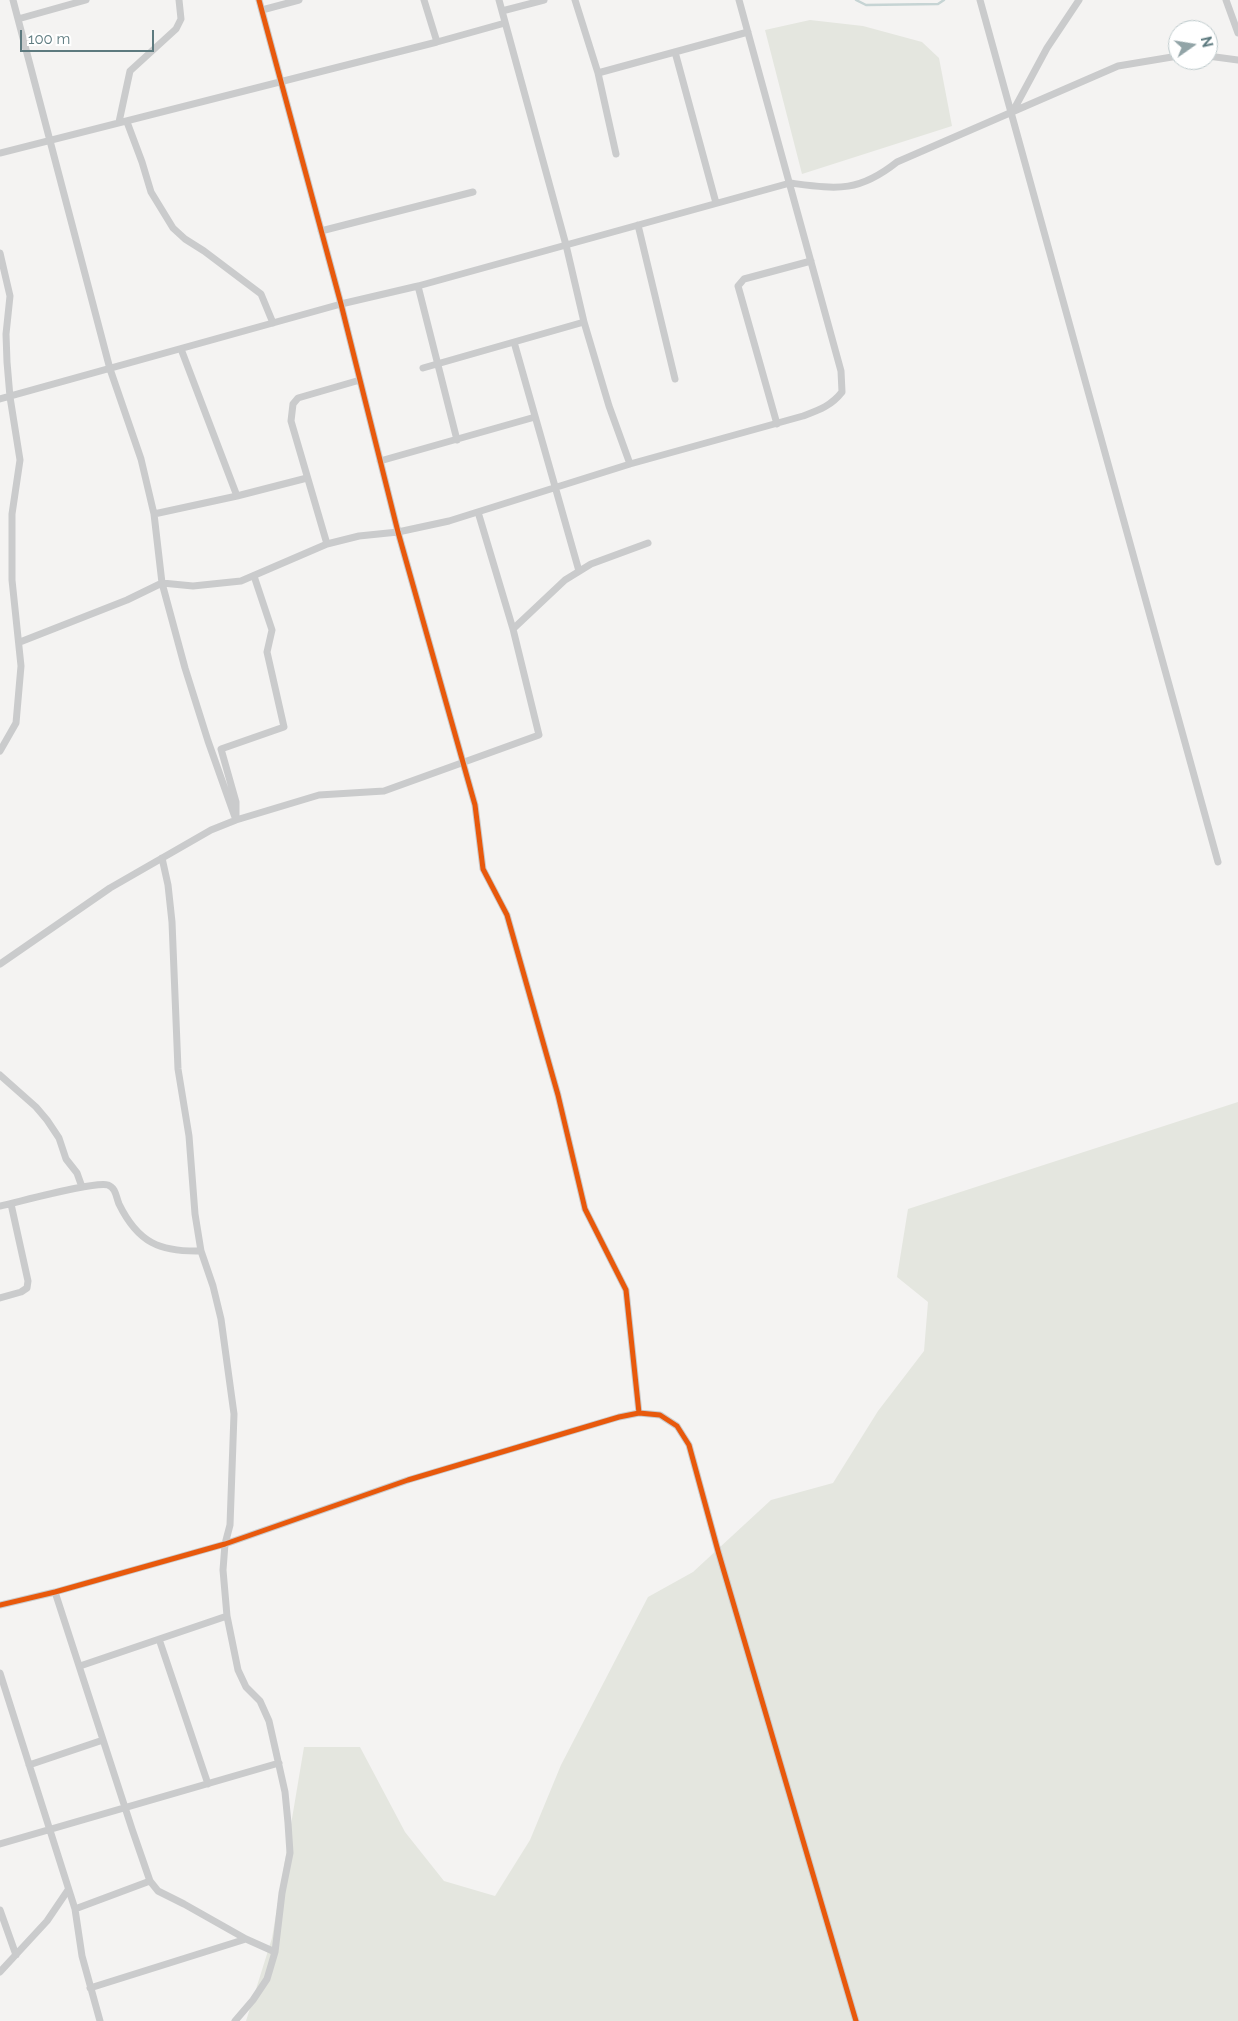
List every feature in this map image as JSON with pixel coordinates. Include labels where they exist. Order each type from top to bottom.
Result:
[{"type":"street","points":[[12,0],[48,142],[110,369],[141,459],[154,514],[162,583],[188,677],[236,820]]},
{"type":"street","points":[[18,20],[86,0]]},
{"type":"street","points":[[179,0],[181,19],[176,29],[130,72],[123,122],[151,192],[172,228],[261,294],[273,323]]},
{"type":"street","points":[[259,0],[341,304],[398,532],[475,805],[483,869],[508,915],[558,1095],[585,1210],[626,1290],[639,1412]]},
{"type":"street","points":[[262,10],[299,0]]},
{"type":"street","points":[[424,0],[437,42]]},
{"type":"street","points":[[499,0],[566,245],[584,322],[609,406],[630,464]]},
{"type":"street","points":[[502,11],[544,0]]},
{"type":"street","points":[[575,0],[598,73],[616,154]]},
{"type":"street","points":[[20,642],[127,600],[162,583],[193,586],[241,581],[327,544],[359,536],[398,532],[449,522],[630,464],[777,424],[823,409],[834,402],[842,392],[841,371],[739,0]]},
{"type":"street","points":[[980,0],[1218,862]]},
{"type":"street","points":[[1012,114],[1048,48],[1079,0]]},
{"type":"street","points":[[1226,0],[1238,33]]},
{"type":"street","points":[[0,153],[505,23]]},
{"type":"street","points":[[598,73],[748,32]]},
{"type":"street","points":[[675,52],[716,203]]},
{"type":"street","points":[[1218,57],[1238,60]]},
{"type":"street","points":[[0,399],[341,304],[418,286],[790,183],[831,189],[864,183],[882,174],[897,162],[1012,114],[1118,66],[1168,58]]},
{"type":"street","points":[[321,230],[473,192]]},
{"type":"street","points":[[638,225],[675,379]]},
{"type":"street","points":[[0,253],[10,296],[6,334],[10,397],[20,460],[12,514],[13,600],[20,642],[21,666],[16,723],[0,751]]},
{"type":"street","points":[[777,424],[738,286],[744,279],[811,260]]},
{"type":"street","points":[[418,286],[457,440]]},
{"type":"street","points":[[423,368],[584,322]]},
{"type":"street","points":[[514,342],[579,571]]},
{"type":"street","points":[[181,349],[237,496]]},
{"type":"street","points":[[327,544],[291,421],[293,404],[298,398],[360,380]]},
{"type":"street","points":[[380,461],[535,417]]},
{"type":"street","points":[[154,514],[307,478]]},
{"type":"street","points":[[0,964],[110,888],[210,830],[236,820],[319,795],[384,791],[539,735],[513,629],[478,512]]},
{"type":"street","points":[[513,629],[558,585],[579,571],[591,564],[648,543]]},
{"type":"street","points":[[236,820],[236,802],[221,749],[284,727],[267,652],[272,630],[254,576]]},
{"type":"street","points":[[162,858],[168,886],[172,922],[178,1069],[189,1136],[195,1214],[202,1251],[221,1318],[234,1414],[230,1525],[225,1544],[223,1570],[227,1616],[238,1670],[246,1687],[260,1701],[266,1715],[279,1763],[285,1792],[290,1853],[282,1893],[275,1952],[267,1979],[254,2000],[235,2021]]},
{"type":"street","points":[[0,1075],[36,1107],[47,1120],[59,1138],[66,1159],[77,1173],[82,1187]]},
{"type":"street","points":[[0,1206],[82,1187],[101,1184],[110,1186],[115,1190],[119,1203],[131,1223],[147,1240],[162,1248],[178,1252],[202,1251]]},
{"type":"street","points":[[0,1298],[28,1288],[11,1204]]},
{"type":"street","points":[[0,1604],[55,1592],[225,1544],[408,1480],[639,1412],[660,1415],[677,1426],[683,1434],[693,1456],[718,1551],[856,2021]]},
{"type":"street","points":[[55,1592],[150,1881],[158,1891],[246,1939],[275,1952]]},
{"type":"street","points":[[80,1666],[227,1616]]},
{"type":"street","points":[[159,1639],[208,1784]]},
{"type":"street","points":[[0,1676],[75,1909],[82,1956],[100,2021]]},
{"type":"street","points":[[29,1765],[103,1740]]},
{"type":"street","points":[[0,1844],[279,1763]]},
{"type":"street","points":[[75,1909],[150,1881]]},
{"type":"street","points":[[0,1972],[47,1921],[68,1890]]},
{"type":"street","points":[[0,1910],[16,1955]]},
{"type":"street","points":[[90,1988],[246,1939]]},
{"type":"shaded area","points":[[810,20],[863,26],[922,42],[939,58],[952,126],[802,174],[765,30]]},
{"type":"shaded area","points":[[1238,1102],[1238,2021],[246,2021],[272,1938],[304,1747],[360,1747],[405,1832],[444,1881],[495,1896],[530,1840],[561,1765],[648,1597],[693,1572],[771,1500],[833,1483],[878,1411],[924,1351],[928,1302],[897,1277],[908,1209]]},
{"type":"waterway","points":[[856,0],[866,5],[938,4],[944,0]]},
{"type":"cycle path","points":[[259,0],[341,304],[398,532],[475,805],[483,869],[507,915],[558,1095],[585,1209],[626,1290],[639,1413]]},
{"type":"cycle path","points":[[0,1605],[55,1592],[225,1544],[408,1480],[619,1417],[639,1413],[660,1415],[677,1426],[689,1445],[718,1551],[856,2021]]}]
